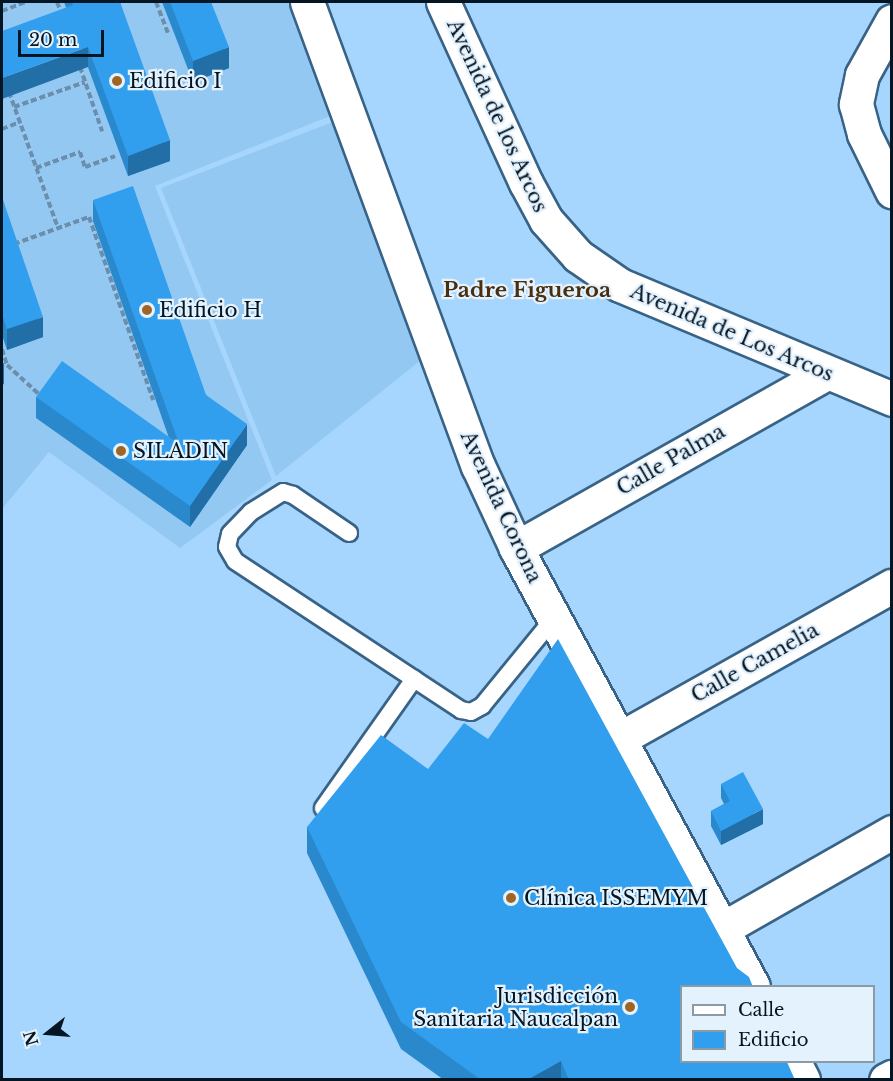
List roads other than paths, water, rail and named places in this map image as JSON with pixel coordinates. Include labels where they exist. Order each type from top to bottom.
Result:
[{"type":"main road","name":"Avenida Corona","points":[[307,2],[473,455],[516,548],[752,985]]},
{"type":"main road","name":"Avenida de los Arcos","points":[[443,2],[526,183],[546,220],[578,256]]},
{"type":"main road","points":[[891,21],[862,75],[856,104],[864,134],[891,191]]},
{"type":"main road","name":"Avenida de Los Arcos","points":[[578,256],[620,285],[891,399]]},
{"type":"main road","name":"Calle Palma","points":[[516,548],[826,373]]},
{"type":"main road","name":"Calle Camelia","points":[[620,739],[891,586]]},
{"type":"main road","points":[[722,928],[891,832]]},
{"type":"main road","points":[[794,1063],[803,1080]]},
{"type":"main road","points":[[886,1080],[891,1077]]},
{"type":"lane","points":[[349,533],[293,495],[283,492],[251,512],[230,534],[227,547],[236,561],[461,710],[471,712],[482,706],[554,618]]},
{"type":"lane","points":[[311,827],[414,679]]},
{"type":"place","name":"Edificio I","points":[[117,81]]},
{"type":"place","name":"Edificio H","points":[[147,310]]},
{"type":"place","name":"SILADIN","points":[[121,451]]},
{"type":"place","name":"Clínica ISSEMYM","points":[[511,898]]},
{"type":"place","name":"Jurisdicción Sanitaria Naucalpan","points":[[630,1007]]},
{"type":"district","name":"Padre Figueroa","points":[[527,290]]}]
